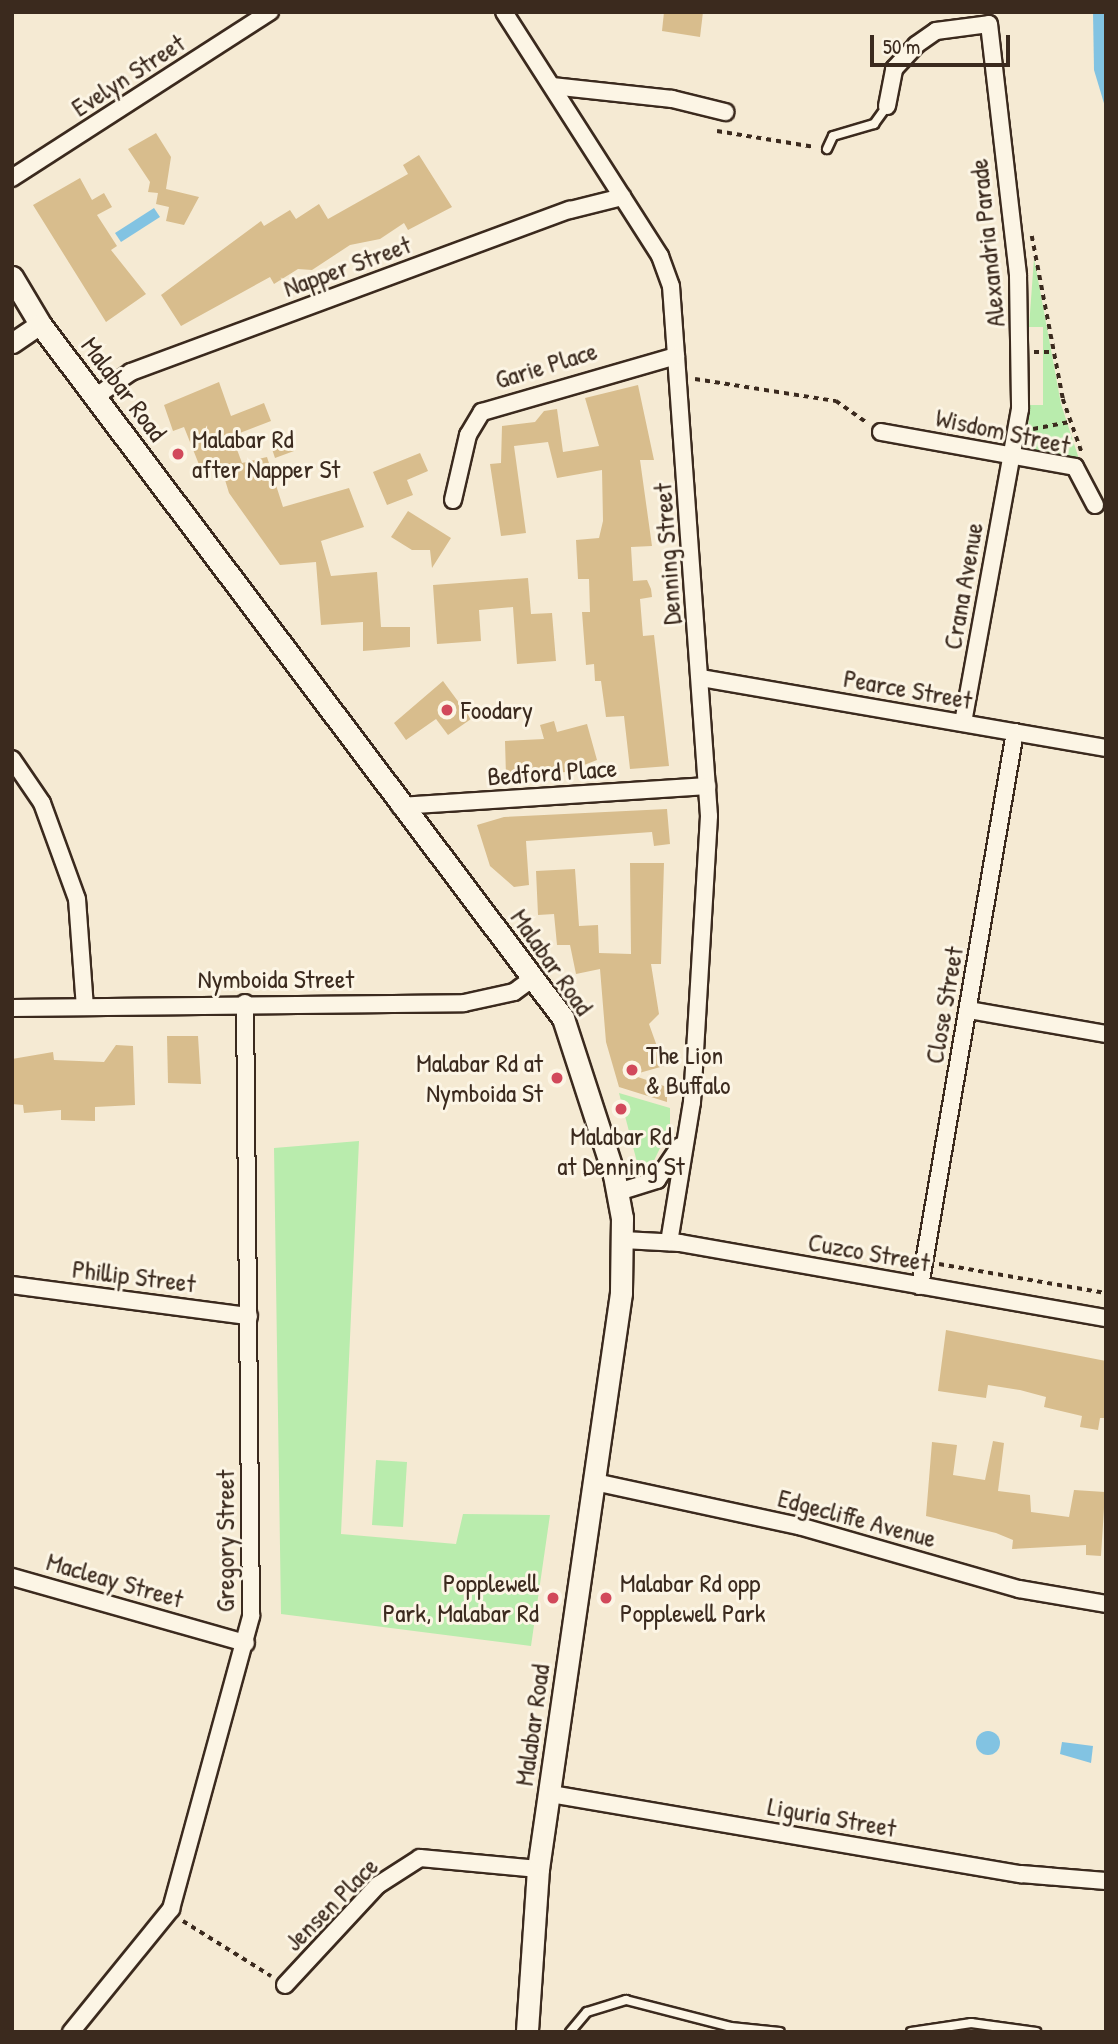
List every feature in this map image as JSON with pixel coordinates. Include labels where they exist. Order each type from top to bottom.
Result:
[{"type":"main road","name":"Malabar Road","points":[[12,277],[40,324],[400,806],[533,978],[576,1050],[618,1192],[623,1240],[595,1482],[538,1869],[527,2032]]},
{"type":"street","name":"Evelyn Street","points":[[12,178],[270,12]]},
{"type":"street","name":"Denning Street","points":[[504,12],[622,197],[671,286],[701,678],[707,786],[708,906],[684,1137],[669,1242]]},
{"type":"street","name":"Alexandria Parade","points":[[887,106],[894,69],[916,45],[936,31],[989,24],[1018,276],[1017,426],[1011,457]]},
{"type":"street","points":[[552,86],[671,99],[725,112]]},
{"type":"street","name":"Napper Street","points":[[95,397],[131,372],[570,210],[622,197]]},
{"type":"street","points":[[12,343],[40,324]]},
{"type":"street","name":"Garie Place","points":[[453,500],[468,435],[482,412],[676,356]]},
{"type":"street","name":"Wisdom Street","points":[[881,432],[1075,467],[1096,505]]},
{"type":"street","name":"Crana Avenue","points":[[963,723],[1011,457]]},
{"type":"street","name":"Pearce Street","points":[[701,678],[1106,748]]},
{"type":"street","name":"Close Street","points":[[920,1286],[1015,732]]},
{"type":"street","points":[[12,759],[42,803],[77,899],[85,1007]]},
{"type":"street","name":"Bedford Place","points":[[400,806],[707,786]]},
{"type":"street","name":"Nymboida Street","points":[[12,1008],[245,1003],[464,1003],[514,992],[533,978]]},
{"type":"street","name":"Gregory Street","points":[[72,2032],[171,1909],[246,1643],[251,1616],[245,1003]]},
{"type":"street","points":[[969,1010],[1106,1034]]},
{"type":"street","name":"Denning Street","points":[[618,1192],[657,1180],[684,1137]]},
{"type":"street","name":"Cuzco Street","points":[[623,1240],[669,1242],[1106,1318]]},
{"type":"street","name":"Phillip Street","points":[[12,1285],[249,1316]]},
{"type":"street","name":"Edgecliffe Avenue","points":[[595,1482],[799,1525],[1019,1589],[1106,1604]]},
{"type":"street","name":"Macleay Street","points":[[12,1577],[246,1643]]},
{"type":"street","name":"Liguria Street","points":[[551,1794],[1021,1874],[1106,1881]]},
{"type":"street","name":"Jensen Place","points":[[285,1986],[378,1885],[420,1857],[538,1869]]},
{"type":"lane","points":[[827,149],[833,136],[874,124],[887,106]]},
{"type":"lane","points":[[570,2032],[587,2012],[626,2000],[731,2027],[780,2032]]},
{"type":"lane","points":[[911,2032],[971,2023],[1036,2032]]},
{"type":"path","points":[[717,131],[827,149]]},
{"type":"path","points":[[1032,233],[1070,422],[1084,459]]},
{"type":"path","points":[[678,377],[836,401],[881,432]]},
{"type":"path","points":[[1017,426],[1050,429],[1070,422]]},
{"type":"path","points":[[924,1262],[1106,1293]]},
{"type":"path","points":[[194,1928],[258,1968]]},
{"type":"green space","points":[[1034,258],[1061,404],[1079,459],[1036,453],[1027,438],[1030,405],[1043,405],[1043,327],[1029,327]]},
{"type":"green space","points":[[619,1093],[670,1108],[670,1127],[651,1167],[637,1162]]},
{"type":"green space","points":[[359,1141],[341,1534],[456,1544],[463,1514],[550,1515],[531,1646],[281,1614],[274,1148]]},
{"type":"green space","points":[[376,1460],[407,1462],[403,1527],[372,1525]]},
{"type":"water","points":[[1093,12],[1106,12],[1106,110],[1094,70]]},
{"type":"water","points":[[154,208],[160,217],[121,242],[115,233]]},
{"type":"water","points":[[988,1731],[999,1738],[1000,1743],[993,1754],[988,1755],[977,1748],[976,1743],[983,1732]]},
{"type":"water","points":[[1062,1742],[1093,1746],[1091,1763],[1060,1754]]},
{"type":"building","points":[[664,12],[703,12],[700,37],[662,31]]},
{"type":"building","points":[[156,133],[171,157],[166,189],[199,197],[184,225],[166,221],[169,207],[156,204],[158,193],[148,192],[150,182],[128,149]]},
{"type":"building","points":[[419,155],[452,207],[408,230],[404,223],[380,239],[350,245],[312,270],[298,269],[274,284],[270,277],[181,326],[161,295],[261,221],[264,226],[290,210],[296,219],[319,204],[328,219],[408,174],[403,165]]},
{"type":"building","points":[[80,178],[92,200],[104,193],[112,207],[97,215],[117,246],[111,250],[146,294],[106,322],[33,205]]},
{"type":"building","points":[[219,382],[231,416],[264,403],[271,421],[232,436],[242,463],[267,457],[283,507],[349,488],[364,527],[321,541],[331,576],[377,572],[381,627],[410,627],[410,647],[363,651],[363,622],[321,625],[316,562],[280,565],[229,493],[219,460],[200,467],[184,427],[173,431],[164,405]]},
{"type":"building","points":[[638,385],[654,460],[640,460],[652,546],[631,547],[633,581],[647,580],[651,589],[652,597],[640,599],[643,636],[654,635],[669,766],[630,769],[624,716],[606,717],[601,681],[595,681],[594,664],[586,665],[582,612],[590,612],[589,579],[578,579],[576,540],[599,538],[603,521],[602,470],[557,478],[548,442],[514,446],[526,533],[501,536],[490,464],[501,463],[502,426],[535,422],[544,411],[557,409],[563,452],[599,446],[585,398]]},
{"type":"building","points":[[288,436],[294,451],[275,458],[270,443]]},
{"type":"building","points":[[420,453],[428,471],[407,480],[413,495],[387,505],[373,472]]},
{"type":"building","points":[[408,511],[451,538],[432,568],[430,550],[412,550],[391,537]]},
{"type":"building","points":[[528,578],[531,614],[552,613],[556,661],[517,664],[513,607],[479,610],[481,641],[437,644],[433,585]]},
{"type":"building","name":"Foodary","points":[[443,681],[471,719],[448,735],[436,719],[406,740],[394,723]]},
{"type":"building","points":[[554,721],[557,732],[587,724],[597,760],[566,772],[506,776],[505,741],[544,739],[540,725]]},
{"type":"building","points":[[667,809],[670,844],[654,846],[652,832],[526,841],[529,885],[514,887],[490,866],[477,825],[504,817]]},
{"type":"building","points":[[630,863],[664,863],[661,964],[651,964],[659,1014],[649,1024],[664,1066],[632,1075],[667,1087],[667,1102],[619,1087],[606,1042],[600,969],[576,974],[570,945],[557,945],[554,914],[538,915],[536,871],[575,869],[579,926],[598,925],[599,953],[631,954]]},
{"type":"building","points":[[167,1036],[198,1036],[201,1084],[168,1083]]},
{"type":"building","points":[[116,1045],[133,1046],[135,1105],[95,1107],[95,1121],[61,1120],[61,1110],[24,1113],[23,1105],[12,1104],[12,1059],[53,1052],[54,1060],[104,1062]]},
{"type":"building","points":[[946,1330],[1106,1361],[1106,1418],[1100,1418],[1098,1430],[1080,1427],[1082,1416],[1044,1407],[1046,1397],[1020,1390],[988,1385],[986,1398],[938,1391]]},
{"type":"building","points":[[993,1441],[1004,1443],[998,1491],[1030,1495],[1031,1512],[1069,1517],[1074,1490],[1105,1492],[1101,1556],[1086,1555],[1086,1545],[1012,1549],[1013,1540],[996,1533],[926,1516],[932,1442],[957,1445],[953,1475],[985,1480]]},
{"type":"place","name":"Malabar Rd after Napper St","points":[[178,454]]},
{"type":"place","name":"Foodary","points":[[447,710]]},
{"type":"place","name":"The Lion & Buffalo","points":[[632,1070]]},
{"type":"place","name":"Malabar Rd at Nymboida St","points":[[557,1078]]},
{"type":"place","name":"Malabar Rd at Denning St","points":[[621,1109]]},
{"type":"place","name":"Popplewell Park, Malabar Rd","points":[[553,1598]]},
{"type":"place","name":"Malabar Rd opp Popplewell Park","points":[[606,1598]]}]
